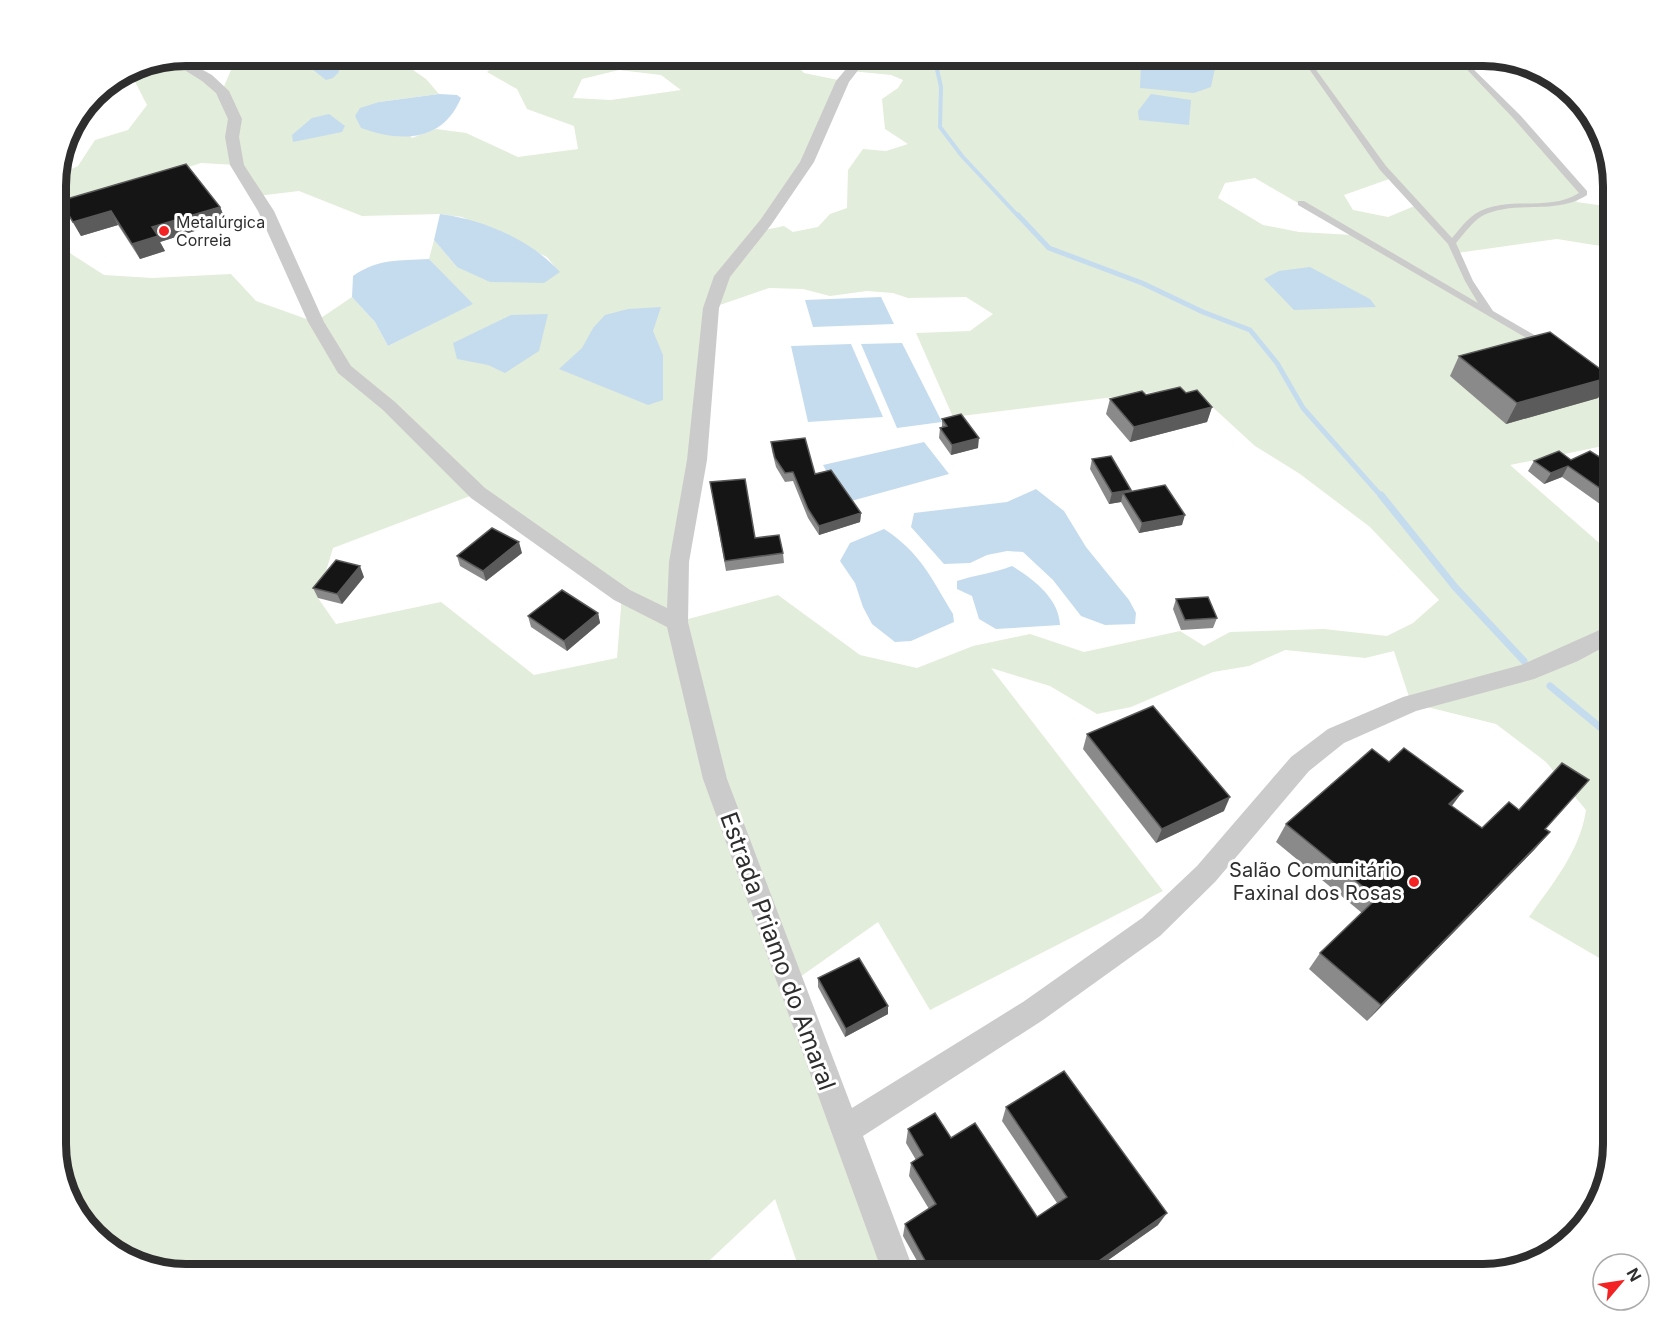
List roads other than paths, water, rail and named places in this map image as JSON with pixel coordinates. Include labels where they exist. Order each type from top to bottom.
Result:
[{"type":"street","points":[[186,66],[207,78],[222,91],[235,119],[232,137],[237,165],[266,211],[316,322],[344,369],[390,406],[478,492],[622,595],[676,622]]},
{"type":"street","name":"Estrada Priamo do Amaral","points":[[855,66],[843,81],[807,162],[766,222],[722,276],[711,308],[696,460],[680,562],[676,622],[715,779],[895,1264]]},
{"type":"street","points":[[844,1130],[1033,1011],[1151,927],[1206,874],[1300,764],[1335,736],[1411,703],[1526,673],[1570,655],[1603,638]]},
{"type":"lane","points":[[1310,66],[1383,168],[1452,243],[1469,281],[1489,314]]},
{"type":"lane","points":[[1452,243],[1478,216],[1506,207],[1575,202],[1584,193],[1517,117],[1467,66]]},
{"type":"lane","points":[[1301,203],[1556,352]]},
{"type":"lane","points":[[1585,369],[1603,378]]},
{"type":"water","points":[[308,66],[338,66],[339,72],[333,78],[326,80]]},
{"type":"water","points":[[1141,66],[1217,66],[1211,87],[1194,93],[1140,88]]},
{"type":"water","points":[[439,94],[457,95],[461,98],[453,113],[443,124],[418,135],[405,137],[376,133],[361,128],[355,116],[360,108],[379,102]]},
{"type":"water","points":[[1151,94],[1191,100],[1189,125],[1139,120],[1138,111]]},
{"type":"water","points":[[329,114],[345,126],[342,132],[293,142],[292,135],[312,118]]},
{"type":"water","points":[[440,214],[472,221],[505,233],[535,250],[560,272],[544,283],[490,282],[457,267],[434,240]]},
{"type":"water","points":[[429,259],[473,304],[388,346],[375,322],[352,297],[353,276],[380,263]]},
{"type":"water","points":[[1310,267],[1370,299],[1376,307],[1294,310],[1264,279],[1279,271]]},
{"type":"water","points":[[881,297],[894,324],[813,327],[805,300]]},
{"type":"water","points":[[661,307],[653,331],[663,355],[663,400],[648,405],[559,369],[582,348],[593,328],[605,315],[628,309]]},
{"type":"water","points":[[548,314],[539,351],[505,373],[488,365],[457,359],[453,343],[511,315]]},
{"type":"water","points":[[902,343],[942,422],[897,428],[861,344]]},
{"type":"water","points":[[851,344],[883,417],[808,422],[791,346]]},
{"type":"water","points":[[924,442],[949,474],[844,503],[823,465]]},
{"type":"water","points":[[1036,489],[1064,511],[1086,547],[1129,600],[1136,613],[1135,624],[1105,625],[1081,616],[1053,580],[1023,552],[1007,551],[987,555],[970,563],[944,564],[911,527],[914,513],[1007,502]]},
{"type":"water","points":[[884,529],[907,547],[924,567],[953,614],[954,622],[911,641],[895,642],[872,624],[863,607],[855,583],[840,561],[850,543]]},
{"type":"water","points":[[1012,566],[1044,590],[1055,606],[1060,625],[996,629],[979,619],[972,596],[957,589],[957,581]]},
{"type":"waterway","points":[[936,66],[941,87],[940,127],[962,156],[1019,217]]},
{"type":"waterway","points":[[1018,215],[1049,248],[1142,283],[1203,312],[1250,330],[1277,363],[1303,408],[1382,497]]},
{"type":"waterway","points":[[1381,495],[1455,587],[1524,661]]},
{"type":"waterway","points":[[1550,686],[1603,730]]},
{"type":"place","name":"Metalúrgica Correia","points":[[164,231]]},
{"type":"place","name":"Salão Comunitário Faxinal dos Rosas","points":[[1414,882]]}]
